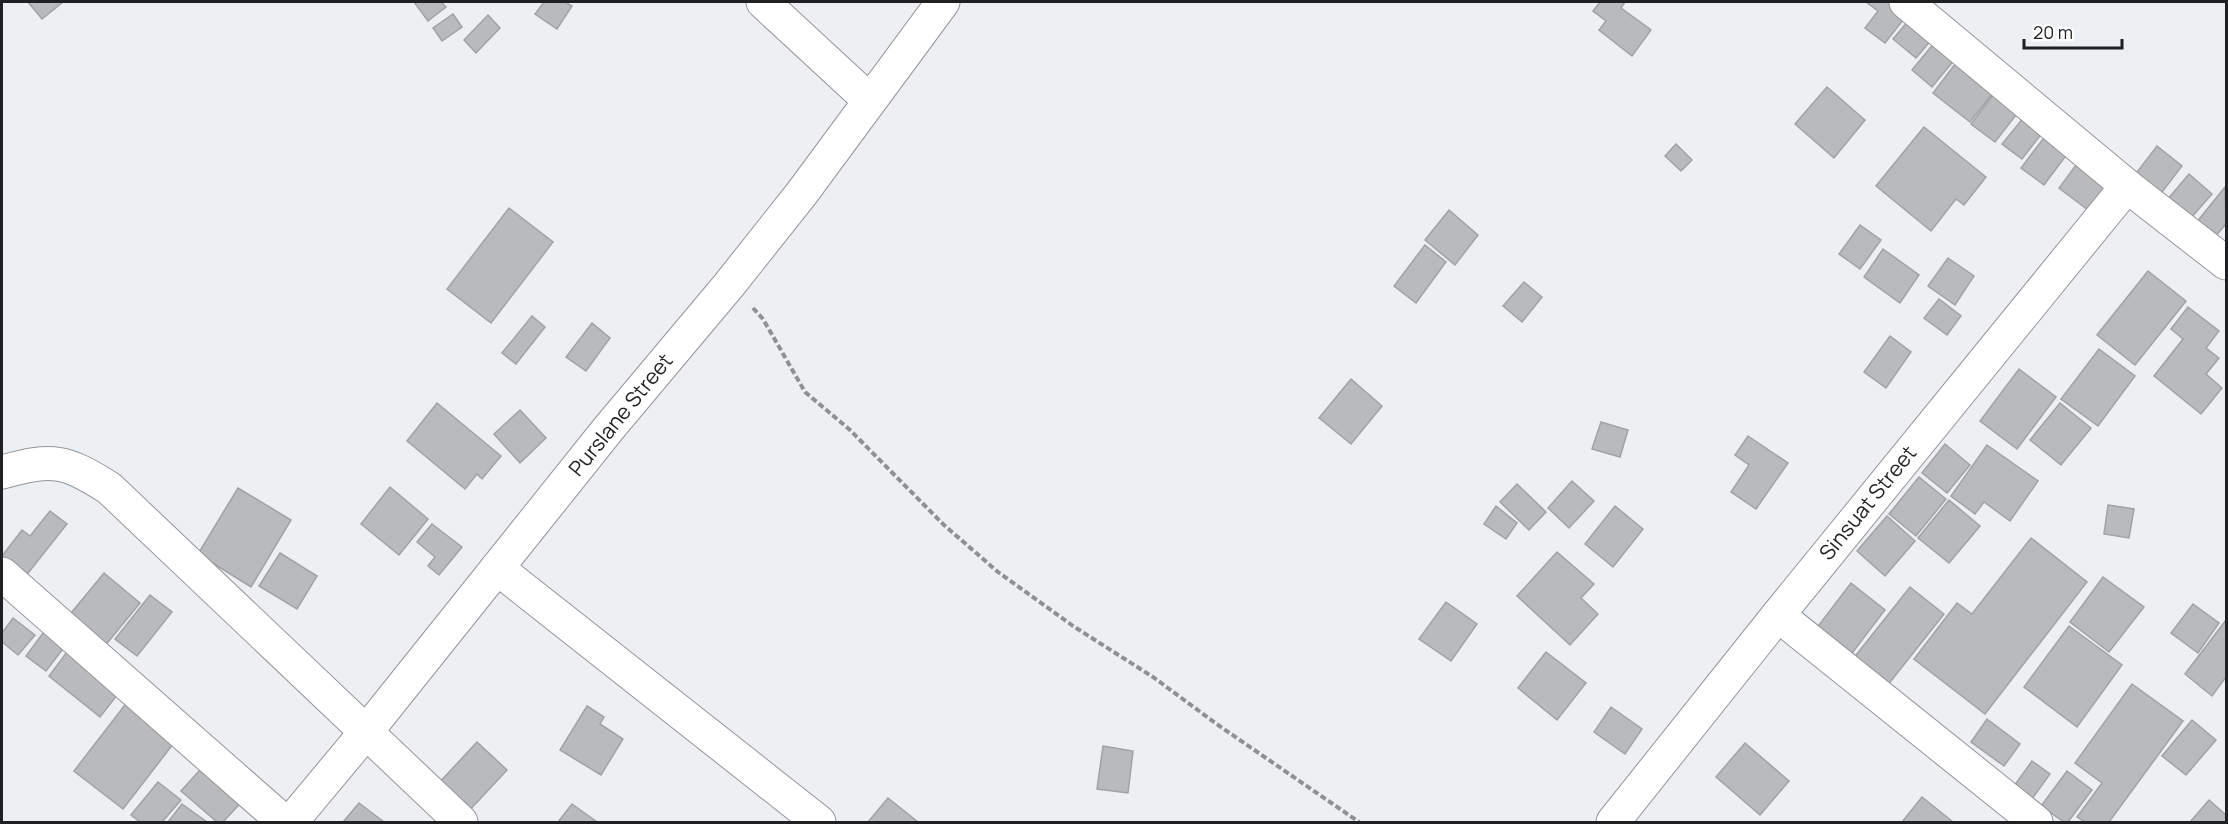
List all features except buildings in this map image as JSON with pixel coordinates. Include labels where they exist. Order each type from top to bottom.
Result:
[{"type":"street","points":[[763,2],[869,100]]},
{"type":"street","name":"Purslane Street","points":[[291,822],[366,732],[609,428],[729,285],[802,193],[943,2]]},
{"type":"street","points":[[1906,2],[2127,186],[2226,263]]},
{"type":"street","name":"Sinsuat Street","points":[[1613,822],[2127,186]]},
{"type":"street","points":[[2,472],[27,465],[54,462],[79,469],[110,488],[460,822]]},
{"type":"street","points":[[497,568],[819,822]]},
{"type":"street","points":[[2,574],[284,822]]},
{"type":"street","points":[[1778,615],[2036,822]]},
{"type":"path","points":[[729,285],[763,319],[805,392],[849,429],[944,525],[998,572],[1073,626],[1153,677],[1218,726],[1359,822]]}]
